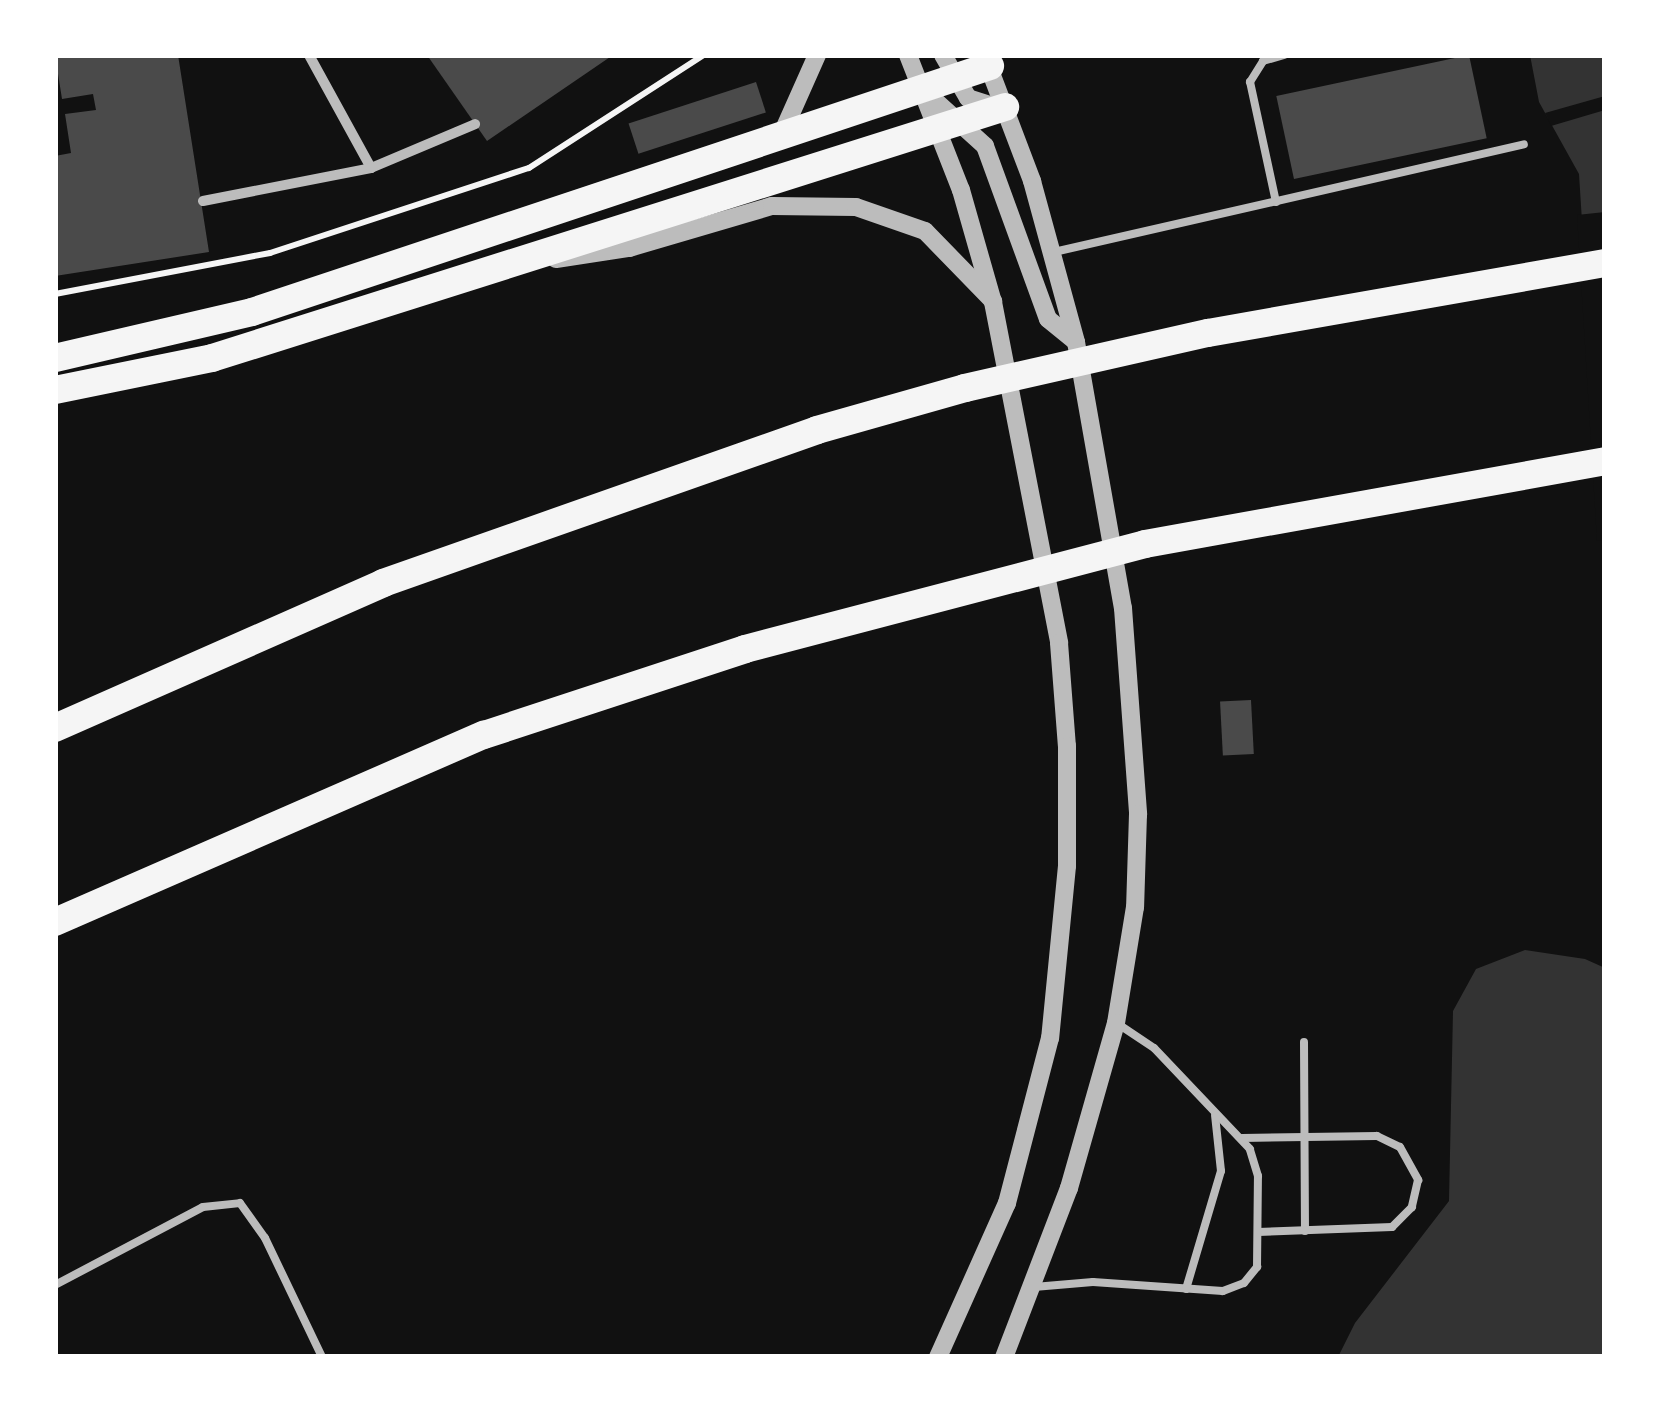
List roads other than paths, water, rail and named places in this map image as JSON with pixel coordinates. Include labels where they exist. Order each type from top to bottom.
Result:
[{"type":"highway","points":[[55,358],[252,312],[922,89],[948,67],[987,60]]},
{"type":"highway","points":[[55,390],[212,358],[1005,107]]},
{"type":"highway","points":[[57,725],[259,635],[526,528],[965,388],[1330,308],[1605,263]]},
{"type":"highway","points":[[55,922],[484,734],[745,649],[1007,576],[1284,514],[1605,461]]},
{"type":"street","points":[[309,55],[372,168]]},
{"type":"street","points":[[781,136],[816,55]]},
{"type":"street","points":[[908,55],[922,89],[1000,177],[1048,319],[1076,342]]},
{"type":"street","points":[[987,60],[1054,252],[1076,342],[1123,608],[1134,743],[1136,890],[1116,1022],[1034,1287],[1004,1357]]},
{"type":"street","points":[[948,67],[978,104],[1005,107]]},
{"type":"street","points":[[922,89],[950,122],[993,302],[1060,642],[1066,866],[1050,1038],[1025,1149],[986,1256],[938,1357]]},
{"type":"street","points":[[202,201],[372,168],[475,124]]},
{"type":"street","points":[[511,262],[629,248],[772,206],[828,204],[885,212],[925,231],[993,302]]},
{"type":"lane","points":[[1276,202],[1250,82],[1263,61],[1284,55]]},
{"type":"lane","points":[[1054,252],[1524,144]]},
{"type":"lane","points":[[1034,1287],[1093,1282],[1224,1291],[1244,1284],[1257,1267],[1258,1176],[1242,1138],[1154,1048],[1116,1022]]},
{"type":"lane","points":[[1304,1042],[1305,1232]]},
{"type":"lane","points":[[1186,1289],[1220,1171],[1215,1114]]},
{"type":"lane","points":[[1242,1138],[1389,1140],[1409,1156],[1418,1180],[1412,1207],[1392,1227],[1258,1232]]},
{"type":"lane","points":[[55,1284],[203,1207],[240,1204],[265,1238],[322,1357]]}]
